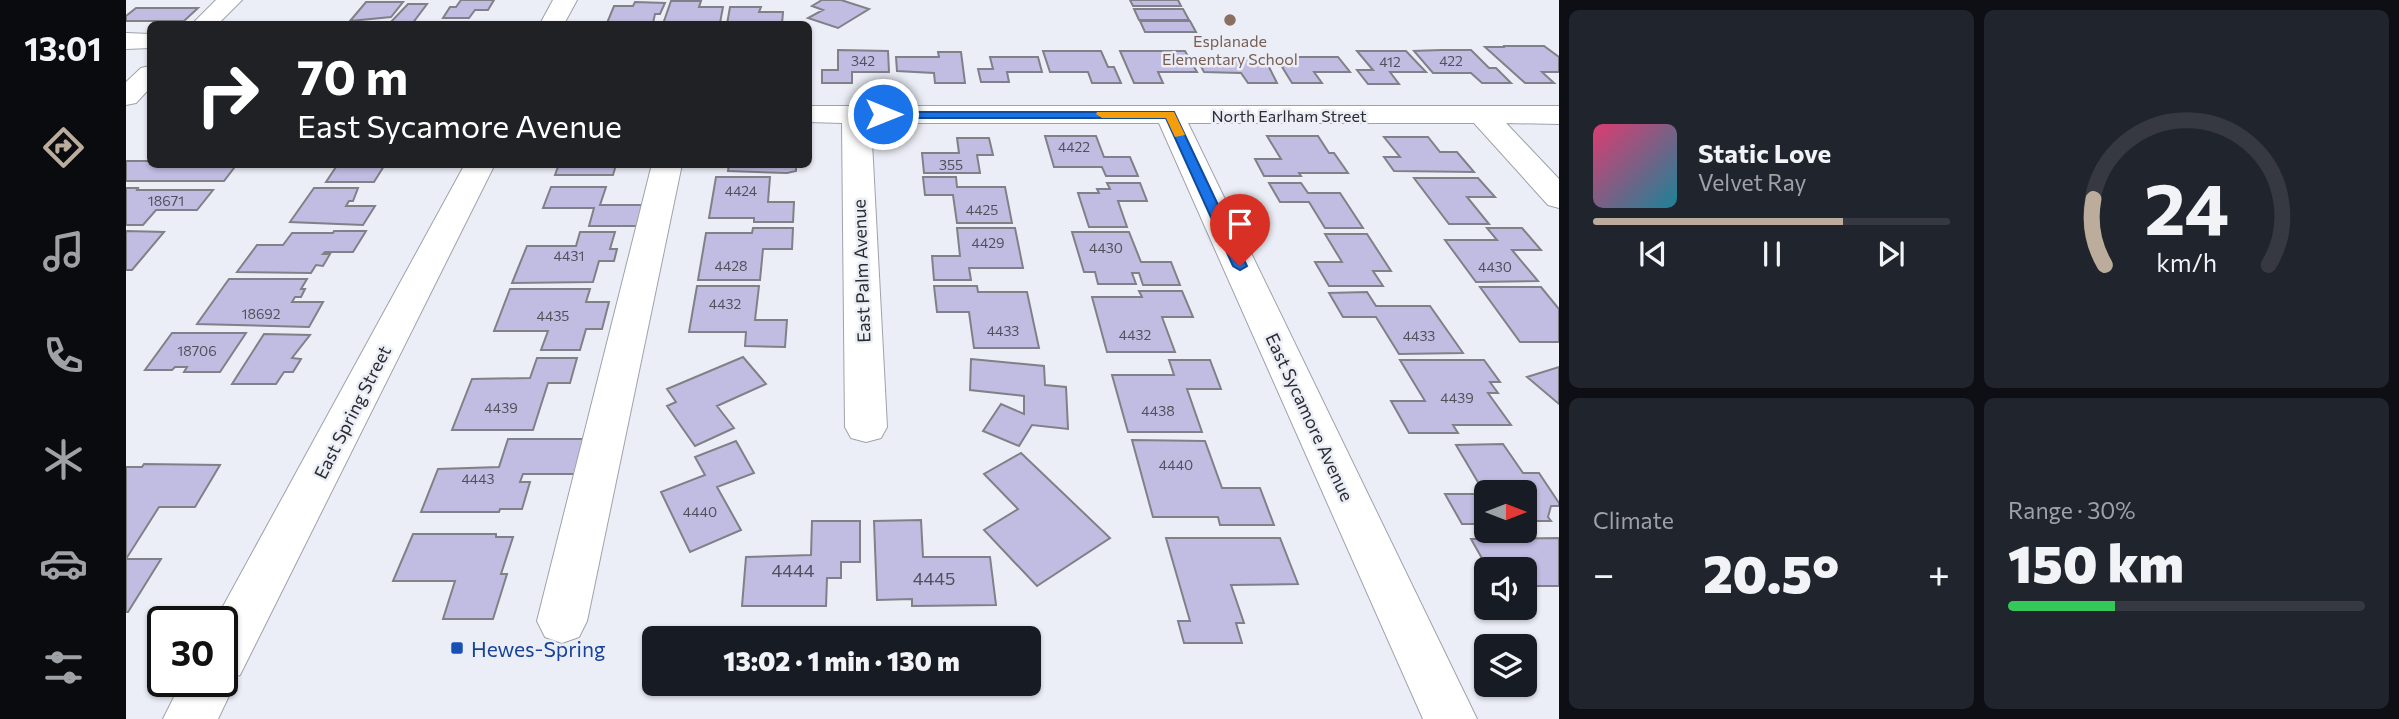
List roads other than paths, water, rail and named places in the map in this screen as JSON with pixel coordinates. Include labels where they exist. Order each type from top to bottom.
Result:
[{"type":"street","points":[[207,21],[230,0]]},
{"type":"street","points":[[554,21],[565,0]]},
{"type":"street","points":[[126,41],[147,41]]},
{"type":"street","points":[[126,97],[147,77]]},
{"type":"street","name":"North Earlham Street","points":[[812,114],[1559,114]]},
{"type":"street","name":"East Palm Avenue","points":[[856,114],[866,427]]},
{"type":"street","name":"East Sycamore Avenue","points":[[1170,114],[1450,719]]},
{"type":"street","points":[[1482,114],[1559,198]]},
{"type":"street","name":"East Spring Street","points":[[238,627],[478,168]]},
{"type":"street","points":[[562,621],[666,168]]},
{"type":"street","points":[[190,719],[202,697]]},
{"type":"place","name":"Esplanade Elementary School","points":[[1230,20]]},
{"type":"place","name":"Hewes-Spring","points":[[457,648]]}]
